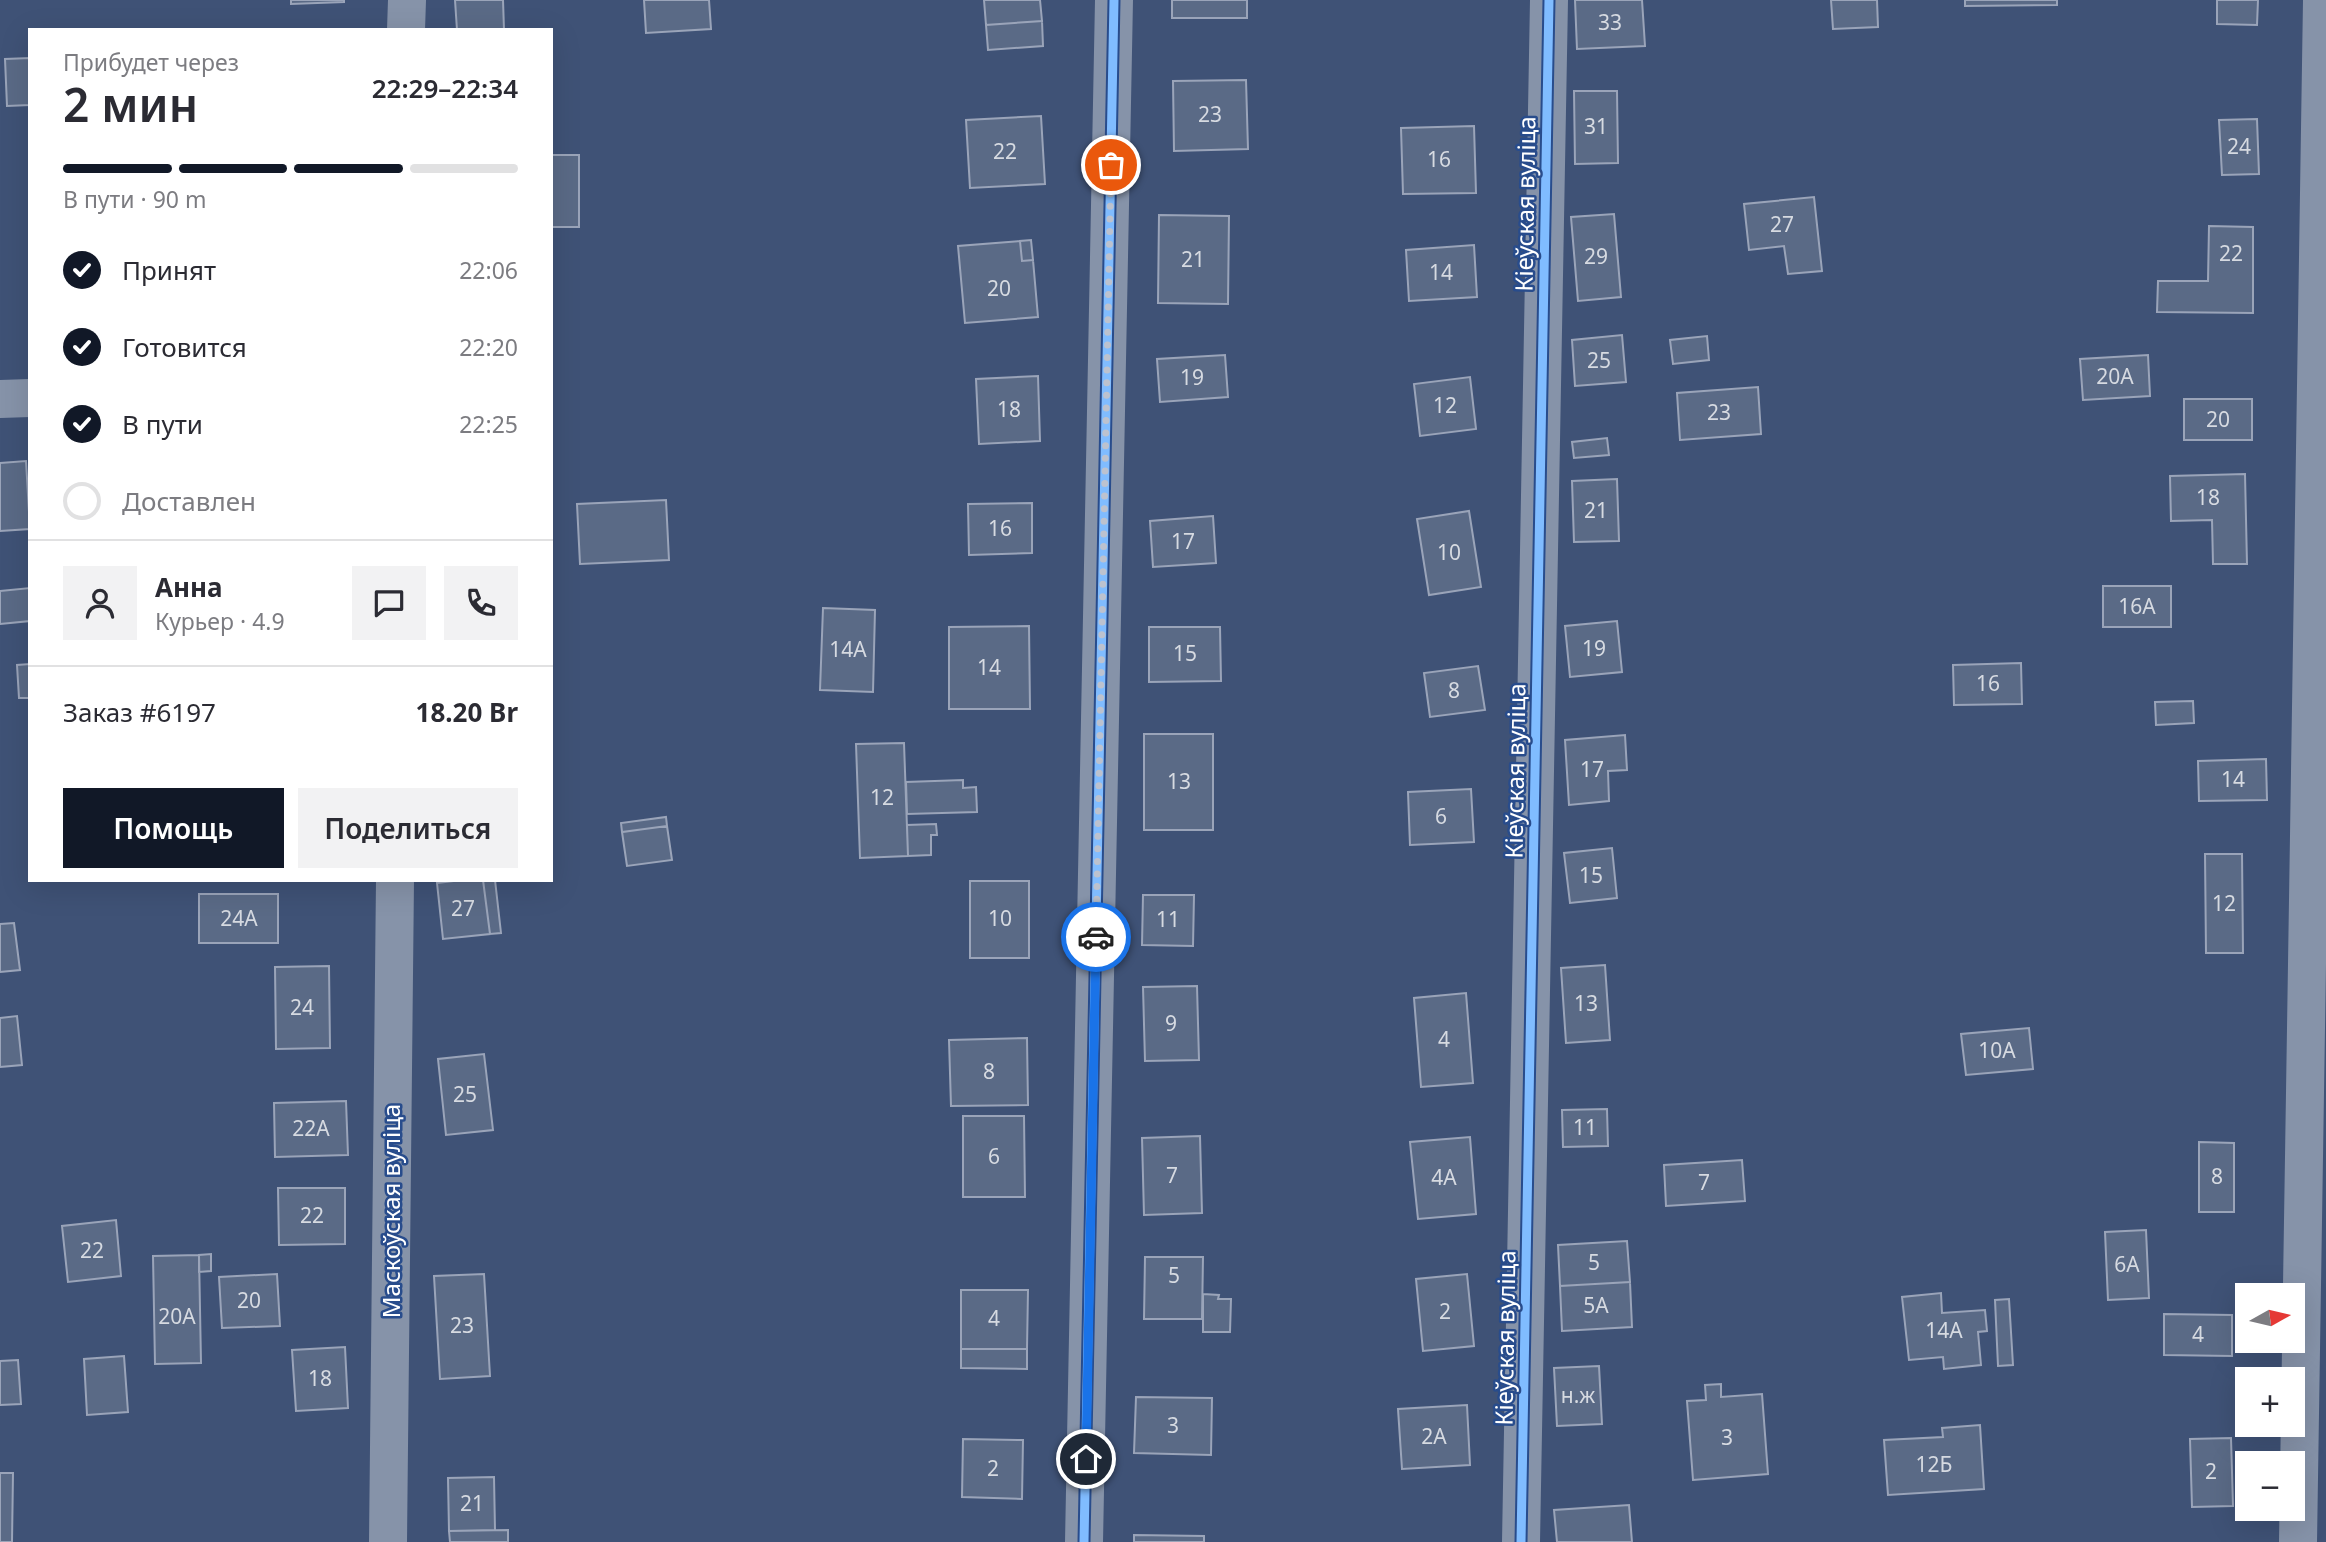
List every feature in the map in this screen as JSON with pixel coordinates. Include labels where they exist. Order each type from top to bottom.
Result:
[{"type":"street","points":[[406,28],[407,0]]},
{"type":"street","points":[[1084,1542],[1114,0]]},
{"type":"street","name":"Кіеўская вуліца","points":[[1521,1542],[1549,0]]},
{"type":"street","points":[[2298,1542],[2322,0]]},
{"type":"street","points":[[0,399],[28,398]]},
{"type":"street","name":"Маскоўская вуліца","points":[[388,1542],[396,882]]},
{"type":"building","points":[[291,0],[344,0],[344,2],[291,4]]},
{"type":"building","points":[[455,0],[503,0],[504,28],[457,28]]},
{"type":"building","points":[[644,0],[709,0],[711,29],[646,33]]},
{"type":"building","points":[[984,0],[1040,0],[1042,21],[986,25]]},
{"type":"building","points":[[1172,0],[1247,0],[1247,18],[1172,18]]},
{"type":"building","points":[[1575,0],[1642,0],[1645,46],[1577,49]]},
{"type":"building","points":[[1831,0],[1877,0],[1878,27],[1833,29]]},
{"type":"building","points":[[1965,0],[2057,0],[2057,5],[1965,6]]},
{"type":"building","points":[[2217,0],[2258,0],[2257,25],[2217,24]]},
{"type":"building","points":[[1042,21],[1043,46],[988,50],[986,25]]},
{"type":"building","points":[[28,58],[28,105],[7,106],[5,59]]},
{"type":"building","points":[[1246,80],[1248,149],[1174,151],[1173,81]]},
{"type":"building","points":[[1574,91],[1617,91],[1618,163],[1575,164]]},
{"type":"building","points":[[1041,116],[1045,184],[970,188],[966,120]]},
{"type":"building","points":[[2257,119],[2259,174],[2222,175],[2219,120]]},
{"type":"building","points":[[1474,126],[1476,193],[1403,194],[1401,128]]},
{"type":"building","points":[[553,155],[579,155],[579,227],[553,227]]},
{"type":"building","points":[[1814,197],[1822,271],[1788,274],[1784,246],[1749,250],[1744,204]]},
{"type":"building","points":[[1614,214],[1621,297],[1578,301],[1571,217]]},
{"type":"building","points":[[1159,215],[1229,216],[1228,304],[1158,303]]},
{"type":"building","points":[[2209,226],[2253,227],[2253,313],[2157,312],[2158,281],[2208,281]]},
{"type":"building","points":[[1031,240],[1033,260],[1022,261],[1020,241]]},
{"type":"building","points":[[1020,241],[1022,261],[1033,260],[1038,317],[965,323],[958,246]]},
{"type":"building","points":[[1474,245],[1477,297],[1409,301],[1406,250]]},
{"type":"building","points":[[1622,335],[1626,382],[1575,386],[1572,340]]},
{"type":"building","points":[[1707,336],[1709,360],[1673,364],[1670,340]]},
{"type":"building","points":[[1225,355],[1228,397],[1160,402],[1157,359]]},
{"type":"building","points":[[2148,355],[2150,396],[2083,400],[2080,359]]},
{"type":"building","points":[[1038,376],[1040,441],[979,444],[976,379]]},
{"type":"building","points":[[1470,377],[1476,429],[1420,436],[1414,384]]},
{"type":"building","points":[[1758,387],[1761,434],[1680,440],[1677,393]]},
{"type":"building","points":[[2184,399],[2252,399],[2252,440],[2184,440]]},
{"type":"building","points":[[1607,438],[1609,455],[1574,458],[1572,442]]},
{"type":"building","points":[[26,461],[28,529],[0,531],[0,463]]},
{"type":"building","points":[[2245,474],[2247,564],[2213,564],[2212,520],[2171,521],[2170,476]]},
{"type":"building","points":[[1617,479],[1619,541],[1574,542],[1572,481]]},
{"type":"building","points":[[666,500],[669,560],[580,564],[577,504]]},
{"type":"building","points":[[1032,503],[1032,553],[969,555],[968,504]]},
{"type":"building","points":[[1469,511],[1481,587],[1429,595],[1417,519]]},
{"type":"building","points":[[1213,516],[1216,563],[1153,567],[1150,521]]},
{"type":"building","points":[[2103,586],[2171,586],[2171,627],[2103,627]]},
{"type":"building","points":[[28,588],[28,621],[0,624],[0,591]]},
{"type":"building","points":[[823,608],[875,610],[873,692],[820,690]]},
{"type":"building","points":[[1617,621],[1622,672],[1570,677],[1565,626]]},
{"type":"building","points":[[1029,626],[1030,709],[949,709],[949,627]]},
{"type":"building","points":[[1149,627],[1220,627],[1221,681],[1149,682]]},
{"type":"building","points":[[2021,663],[2022,704],[1954,705],[1953,665]]},
{"type":"building","points":[[28,664],[28,698],[19,698],[17,665]]},
{"type":"building","points":[[1478,666],[1485,710],[1430,717],[1424,673]]},
{"type":"building","points":[[2193,701],[2194,723],[2156,725],[2155,702]]},
{"type":"building","points":[[1144,734],[1213,734],[1213,830],[1144,830]]},
{"type":"building","points":[[1625,735],[1627,770],[1608,771],[1609,801],[1569,805],[1565,740]]},
{"type":"building","points":[[904,743],[908,856],[860,858],[856,744]]},
{"type":"building","points":[[2266,759],[2267,800],[2199,801],[2198,761]]},
{"type":"building","points":[[963,780],[963,788],[976,787],[977,812],[907,814],[906,782]]},
{"type":"building","points":[[1471,789],[1474,842],[1410,845],[1408,792]]},
{"type":"building","points":[[666,817],[667,826],[622,832],[621,823]]},
{"type":"building","points":[[936,824],[937,835],[931,835],[931,855],[908,856],[907,825]]},
{"type":"building","points":[[667,826],[672,860],[627,866],[622,832]]},
{"type":"building","points":[[1612,848],[1617,898],[1570,903],[1564,853]]},
{"type":"building","points":[[2205,854],[2242,854],[2243,953],[2206,953]]},
{"type":"building","points":[[970,881],[1029,881],[1029,958],[970,958]]},
{"type":"building","points":[[483,882],[490,934],[443,939],[437,883]]},
{"type":"building","points":[[483,882],[495,882],[501,933],[490,934]]},
{"type":"building","points":[[199,894],[278,894],[278,943],[199,943]]},
{"type":"building","points":[[1143,895],[1194,895],[1193,946],[1142,945]]},
{"type":"building","points":[[14,923],[20,970],[0,972],[0,924]]},
{"type":"building","points":[[1605,965],[1610,1040],[1566,1043],[1561,968]]},
{"type":"building","points":[[329,966],[330,1048],[276,1049],[275,967]]},
{"type":"building","points":[[1197,986],[1199,1060],[1145,1061],[1143,987]]},
{"type":"building","points":[[1466,993],[1473,1083],[1421,1087],[1414,998]]},
{"type":"building","points":[[17,1016],[22,1065],[0,1067],[0,1018]]},
{"type":"building","points":[[2029,1028],[2033,1069],[1966,1075],[1961,1034]]},
{"type":"building","points":[[1027,1038],[1028,1105],[951,1106],[949,1040]]},
{"type":"building","points":[[484,1054],[493,1130],[446,1135],[438,1059]]},
{"type":"building","points":[[346,1101],[348,1155],[275,1157],[274,1103]]},
{"type":"building","points":[[1607,1109],[1608,1146],[1563,1147],[1562,1110]]},
{"type":"building","points":[[963,1116],[1024,1116],[1025,1197],[963,1197]]},
{"type":"building","points":[[1200,1136],[1202,1213],[1144,1215],[1142,1138]]},
{"type":"building","points":[[1470,1137],[1476,1214],[1418,1219],[1410,1142]]},
{"type":"building","points":[[2199,1142],[2234,1143],[2234,1212],[2199,1212]]},
{"type":"building","points":[[1742,1160],[1745,1201],[1666,1206],[1664,1165]]},
{"type":"building","points":[[278,1188],[345,1188],[345,1244],[279,1245]]},
{"type":"building","points":[[116,1220],[121,1276],[68,1282],[62,1226]]},
{"type":"building","points":[[2146,1230],[2149,1298],[2108,1300],[2105,1232]]},
{"type":"building","points":[[1627,1241],[1630,1282],[1560,1286],[1558,1245]]},
{"type":"building","points":[[211,1254],[211,1271],[199,1272],[199,1255]]},
{"type":"building","points":[[199,1255],[201,1363],[155,1364],[153,1256]]},
{"type":"building","points":[[1145,1257],[1203,1257],[1202,1319],[1144,1319]]},
{"type":"building","points":[[277,1274],[280,1326],[222,1328],[219,1277]]},
{"type":"building","points":[[484,1274],[490,1376],[440,1379],[434,1276]]},
{"type":"building","points":[[1467,1274],[1474,1346],[1423,1351],[1416,1279]]},
{"type":"building","points":[[1630,1282],[1632,1327],[1562,1331],[1560,1286]]},
{"type":"building","points":[[961,1290],[1028,1290],[1027,1349],[961,1349]]},
{"type":"building","points":[[1941,1293],[1942,1313],[1985,1310],[1987,1331],[1978,1332],[1981,1365],[1944,1369],[1943,1357],[1909,1360],[1902,1297]]},
{"type":"building","points":[[1203,1294],[1219,1295],[1218,1299],[1231,1299],[1230,1332],[1203,1332]]},
{"type":"building","points":[[2009,1299],[2013,1365],[1998,1366],[1995,1300]]},
{"type":"building","points":[[2164,1314],[2232,1315],[2232,1356],[2164,1355]]},
{"type":"building","points":[[345,1347],[348,1408],[296,1411],[292,1350]]},
{"type":"building","points":[[961,1349],[1027,1349],[1027,1369],[961,1368]]},
{"type":"building","points":[[124,1356],[128,1412],[87,1415],[84,1359]]},
{"type":"building","points":[[18,1360],[21,1404],[0,1405],[0,1361]]},
{"type":"building","points":[[1599,1366],[1602,1424],[1557,1426],[1554,1368]]},
{"type":"building","points":[[1721,1384],[1721,1397],[1762,1394],[1768,1474],[1693,1480],[1687,1401],[1706,1400],[1705,1385]]},
{"type":"building","points":[[1136,1397],[1212,1398],[1211,1455],[1134,1453]]},
{"type":"building","points":[[1467,1405],[1470,1465],[1402,1469],[1398,1409]]},
{"type":"building","points":[[1980,1425],[1984,1489],[1888,1495],[1884,1440],[1943,1437],[1942,1428]]},
{"type":"building","points":[[2231,1438],[2233,1506],[2192,1507],[2190,1439]]},
{"type":"building","points":[[963,1439],[1023,1440],[1022,1499],[962,1497]]},
{"type":"building","points":[[0,1473],[13,1473],[12,1542],[0,1542]]},
{"type":"building","points":[[494,1477],[495,1530],[449,1531],[448,1478]]},
{"type":"building","points":[[1629,1505],[1632,1542],[1557,1542],[1554,1510]]},
{"type":"building","points":[[508,1530],[508,1542],[450,1542],[449,1531]]},
{"type":"building","points":[[1134,1535],[1204,1536],[1204,1542],[1134,1542]]},
{"type":"cycle path","points":[[1084,1542],[1114,0]]},
{"type":"cycle path","points":[[1521,1542],[1549,0]]},
{"type":"way so far","points":[[1096,937],[1111,165]]},
{"type":"route","points":[[1086,1459],[1096,937]]}]
